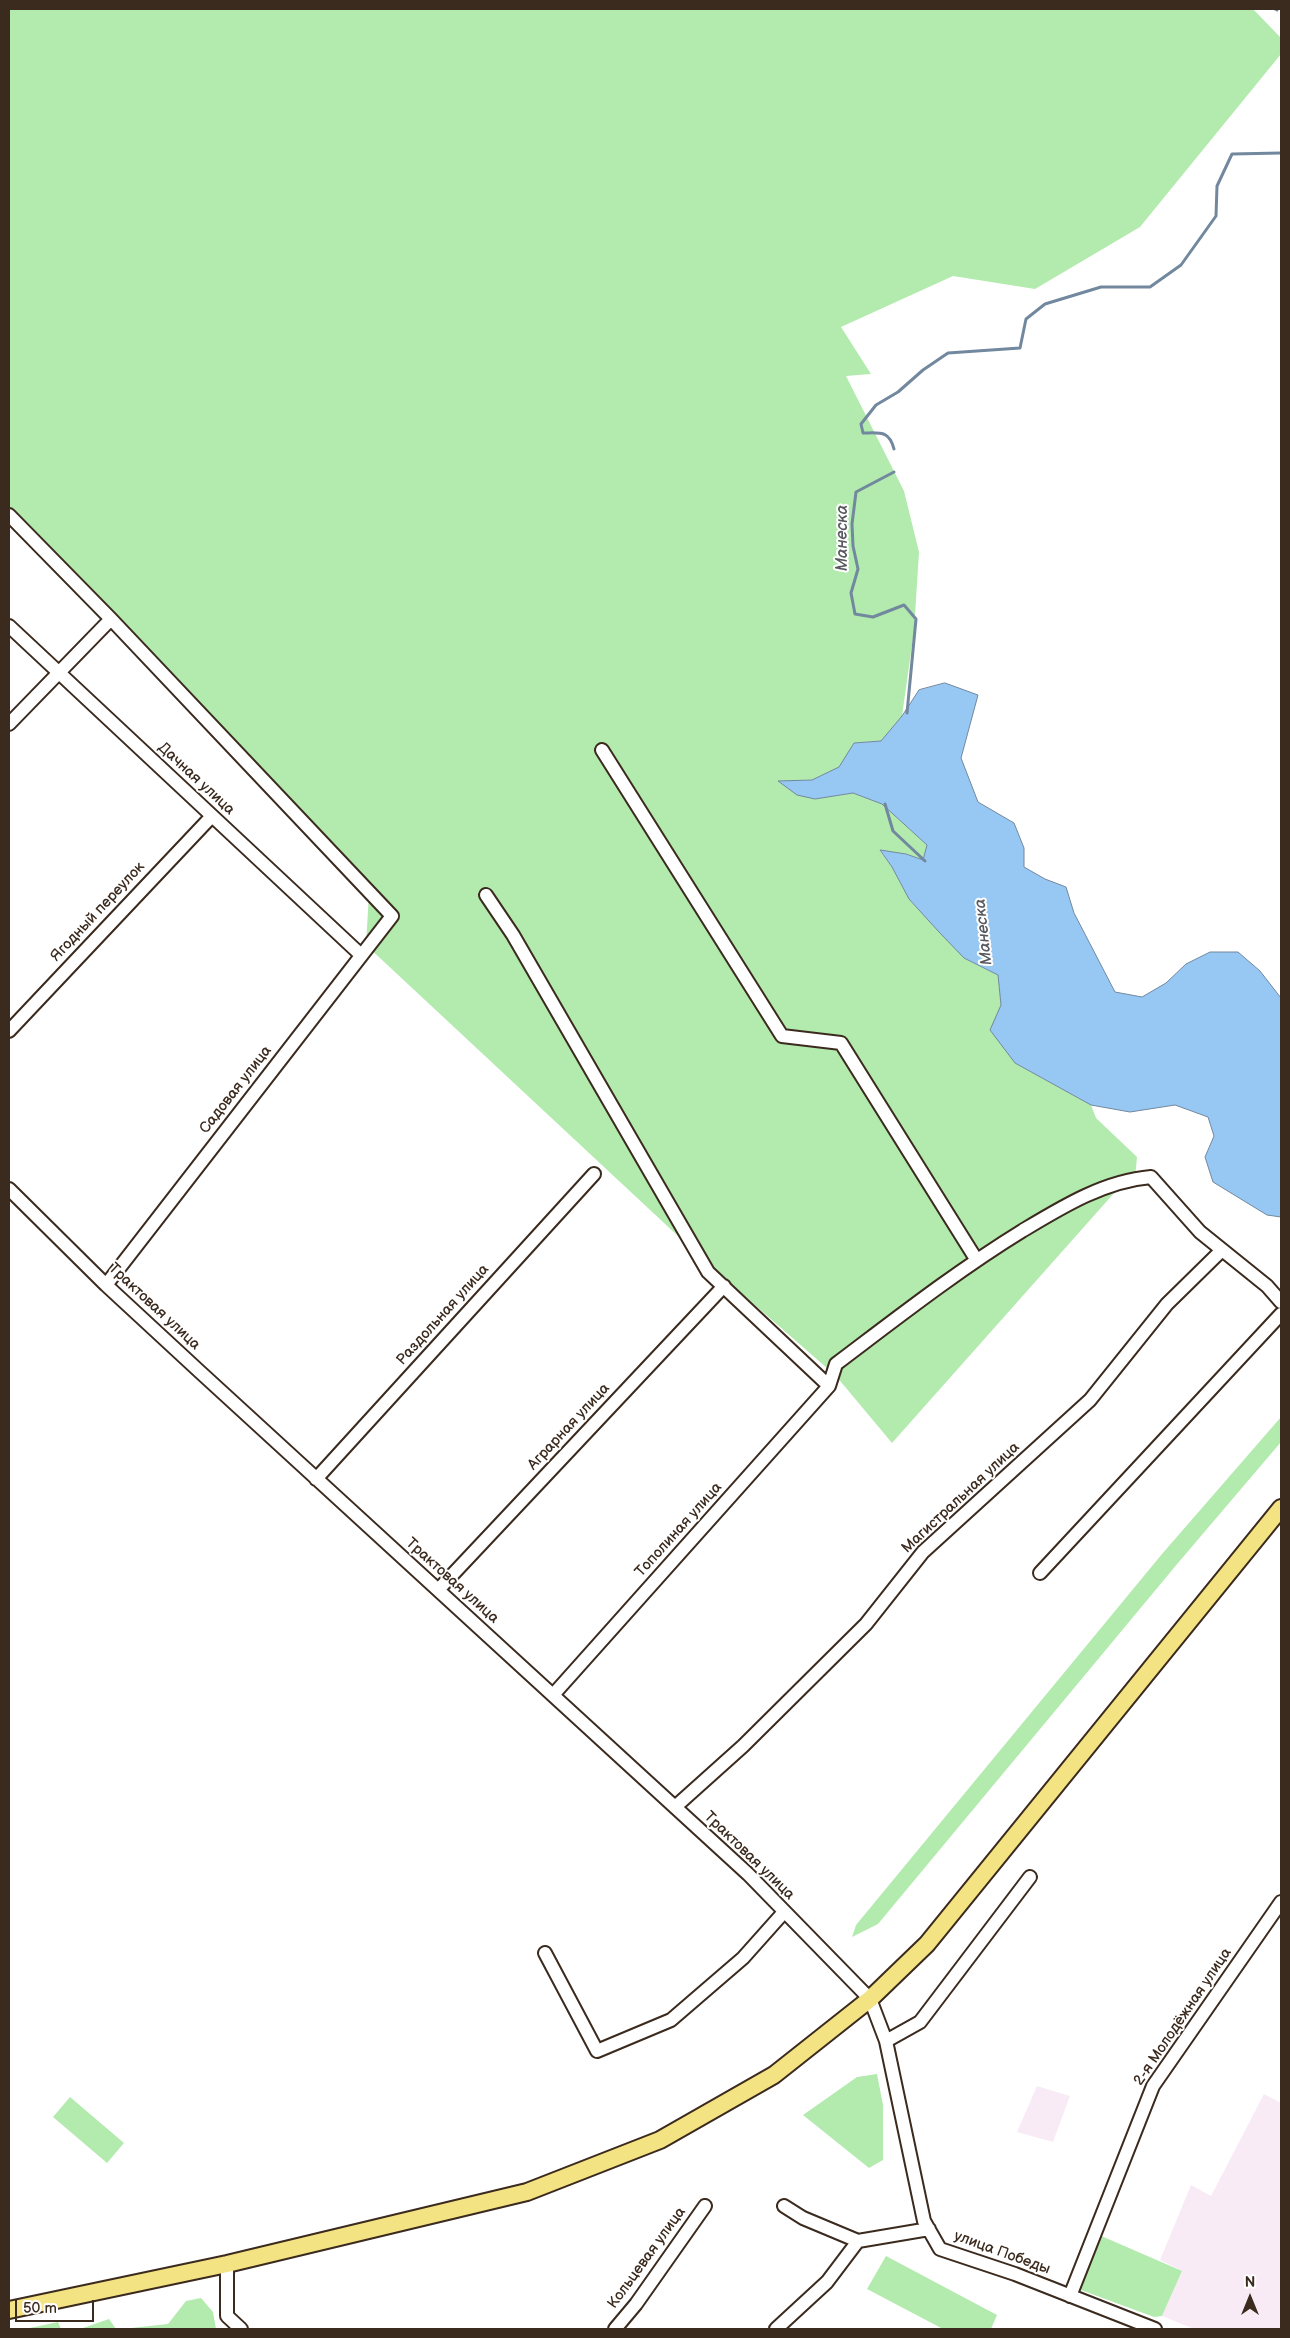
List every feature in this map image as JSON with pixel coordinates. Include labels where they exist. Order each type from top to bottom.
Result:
[{"type":"main road","points":[[9,2310],[227,2264],[527,2192],[660,2140],[774,2075],[870,1999],[927,1944],[1281,1508]]},
{"type":"street","points":[[9,515],[111,619],[9,724]]},
{"type":"street","name":"Садовая улица","points":[[106,1285],[392,916],[111,619]]},
{"type":"street","name":"Дачная улица","points":[[9,626],[361,955]]},
{"type":"street","points":[[602,750],[782,1036],[841,1044],[976,1259]]},
{"type":"street","name":"Ягодный переулок","points":[[9,1031],[212,816]]},
{"type":"street","points":[[486,894],[513,935],[708,1272],[829,1386],[836,1364],[976,1259],[1072,1200],[1135,1178],[1151,1176],[1200,1232],[1267,1286],[1281,1302]]},
{"type":"street","name":"Раздольная улица","points":[[316,1479],[594,1174]]},
{"type":"street","name":"Трактовая улица","points":[[9,1189],[106,1285],[748,1874],[870,1999]]},
{"type":"street","name":"Магистральная улица","points":[[675,1807],[743,1746],[866,1624],[923,1552],[1090,1400],[1166,1304],[1222,1250]]},
{"type":"street","name":"Аграрная улица","points":[[438,1590],[724,1286]]},
{"type":"street","points":[[1040,1573],[1281,1314]]},
{"type":"street","name":"Тополиная улица","points":[[553,1696],[829,1386]]},
{"type":"street","points":[[886,2041],[920,2022],[1030,1877]]},
{"type":"street","name":"2-я Молодёжная улица","points":[[1070,2296],[1153,2086],[1281,1902]]},
{"type":"street","points":[[545,1953],[596,2051],[671,2020],[743,1958],[784,1912]]},
{"type":"street","name":"улица Победы","points":[[870,1999],[886,2041],[924,2221],[940,2248],[1156,2329]]},
{"type":"street","name":"Кольцевая улица","points":[[616,2329],[636,2304],[705,2206]]},
{"type":"street","points":[[784,2206],[803,2218],[858,2241],[929,2229]]},
{"type":"street","points":[[776,2329],[827,2282],[858,2241]]},
{"type":"street","points":[[227,2264],[227,2316],[241,2329]]},
{"type":"shaded area","points":[[1037,2086],[1070,2096],[1053,2142],[1017,2132]]},
{"type":"shaded area","points":[[1264,2094],[1281,2103],[1281,2329],[1194,2329],[1162,2316],[1182,2271],[1160,2260],[1191,2185],[1211,2196]]},
{"type":"green space","points":[[9,9],[1253,9],[1281,38],[1281,54],[1140,227],[1035,289],[953,276],[841,327],[871,374],[846,376],[904,491],[919,552],[914,631],[902,716],[881,741],[854,743],[840,767],[812,780],[779,782],[815,799],[853,793],[882,804],[927,845],[923,860],[906,854],[880,851],[892,867],[909,899],[964,958],[998,975],[1001,1005],[1015,1063],[1091,1105],[1096,1118],[1137,1157],[1135,1178],[1115,1192],[892,1443],[836,1376],[708,1264],[366,945],[369,893],[9,526]]},
{"type":"green space","points":[[1281,1417],[1281,1442],[878,1924],[852,1937],[856,1925],[1162,1554]]},
{"type":"green space","points":[[877,2074],[883,2105],[883,2160],[869,2168],[803,2115],[857,2077]]},
{"type":"green space","points":[[70,2097],[124,2143],[107,2163],[53,2117]]},
{"type":"green space","points":[[1099,2235],[1182,2271],[1162,2316],[1154,2317],[1081,2290],[1079,2285]]},
{"type":"green space","points":[[886,2256],[997,2315],[991,2329],[943,2329],[867,2289]]},
{"type":"green space","points":[[201,2298],[213,2312],[216,2329],[122,2329],[168,2324],[186,2301]]},
{"type":"green space","points":[[109,2319],[116,2329],[83,2329],[83,2328]]},
{"type":"green space","points":[[58,2322],[61,2329],[25,2329]]},
{"type":"water","points":[[945,683],[978,695],[961,758],[978,802],[1014,823],[1024,848],[1024,867],[1045,879],[1066,887],[1074,913],[1115,992],[1142,997],[1166,983],[1186,964],[1210,952],[1238,952],[1260,971],[1281,998],[1281,1217],[1267,1215],[1213,1182],[1205,1157],[1214,1136],[1208,1117],[1175,1105],[1130,1112],[1091,1105],[1015,1063],[990,1030],[1001,1005],[998,975],[964,958],[939,932],[909,899],[892,867],[880,850],[906,854],[923,860],[927,845],[882,804],[853,793],[815,799],[797,795],[778,781],[812,780],[839,767],[854,743],[881,741],[902,716],[919,690]]},
{"type":"waterway","name":"Манеска","points":[[894,449],[889,438],[883,434],[863,433],[861,424],[876,405],[898,392],[923,370],[948,353],[1020,348],[1026,319],[1045,304],[1101,287],[1150,287],[1181,265],[1216,216],[1217,186],[1232,154],[1281,153]]},
{"type":"waterway","name":"Манеска","points":[[894,472],[856,492],[852,524],[853,546],[858,569],[851,593],[855,614],[873,617],[904,605],[916,619],[907,713]]},
{"type":"waterway","name":"Манеска","points":[[885,804],[893,831],[925,861]]}]
